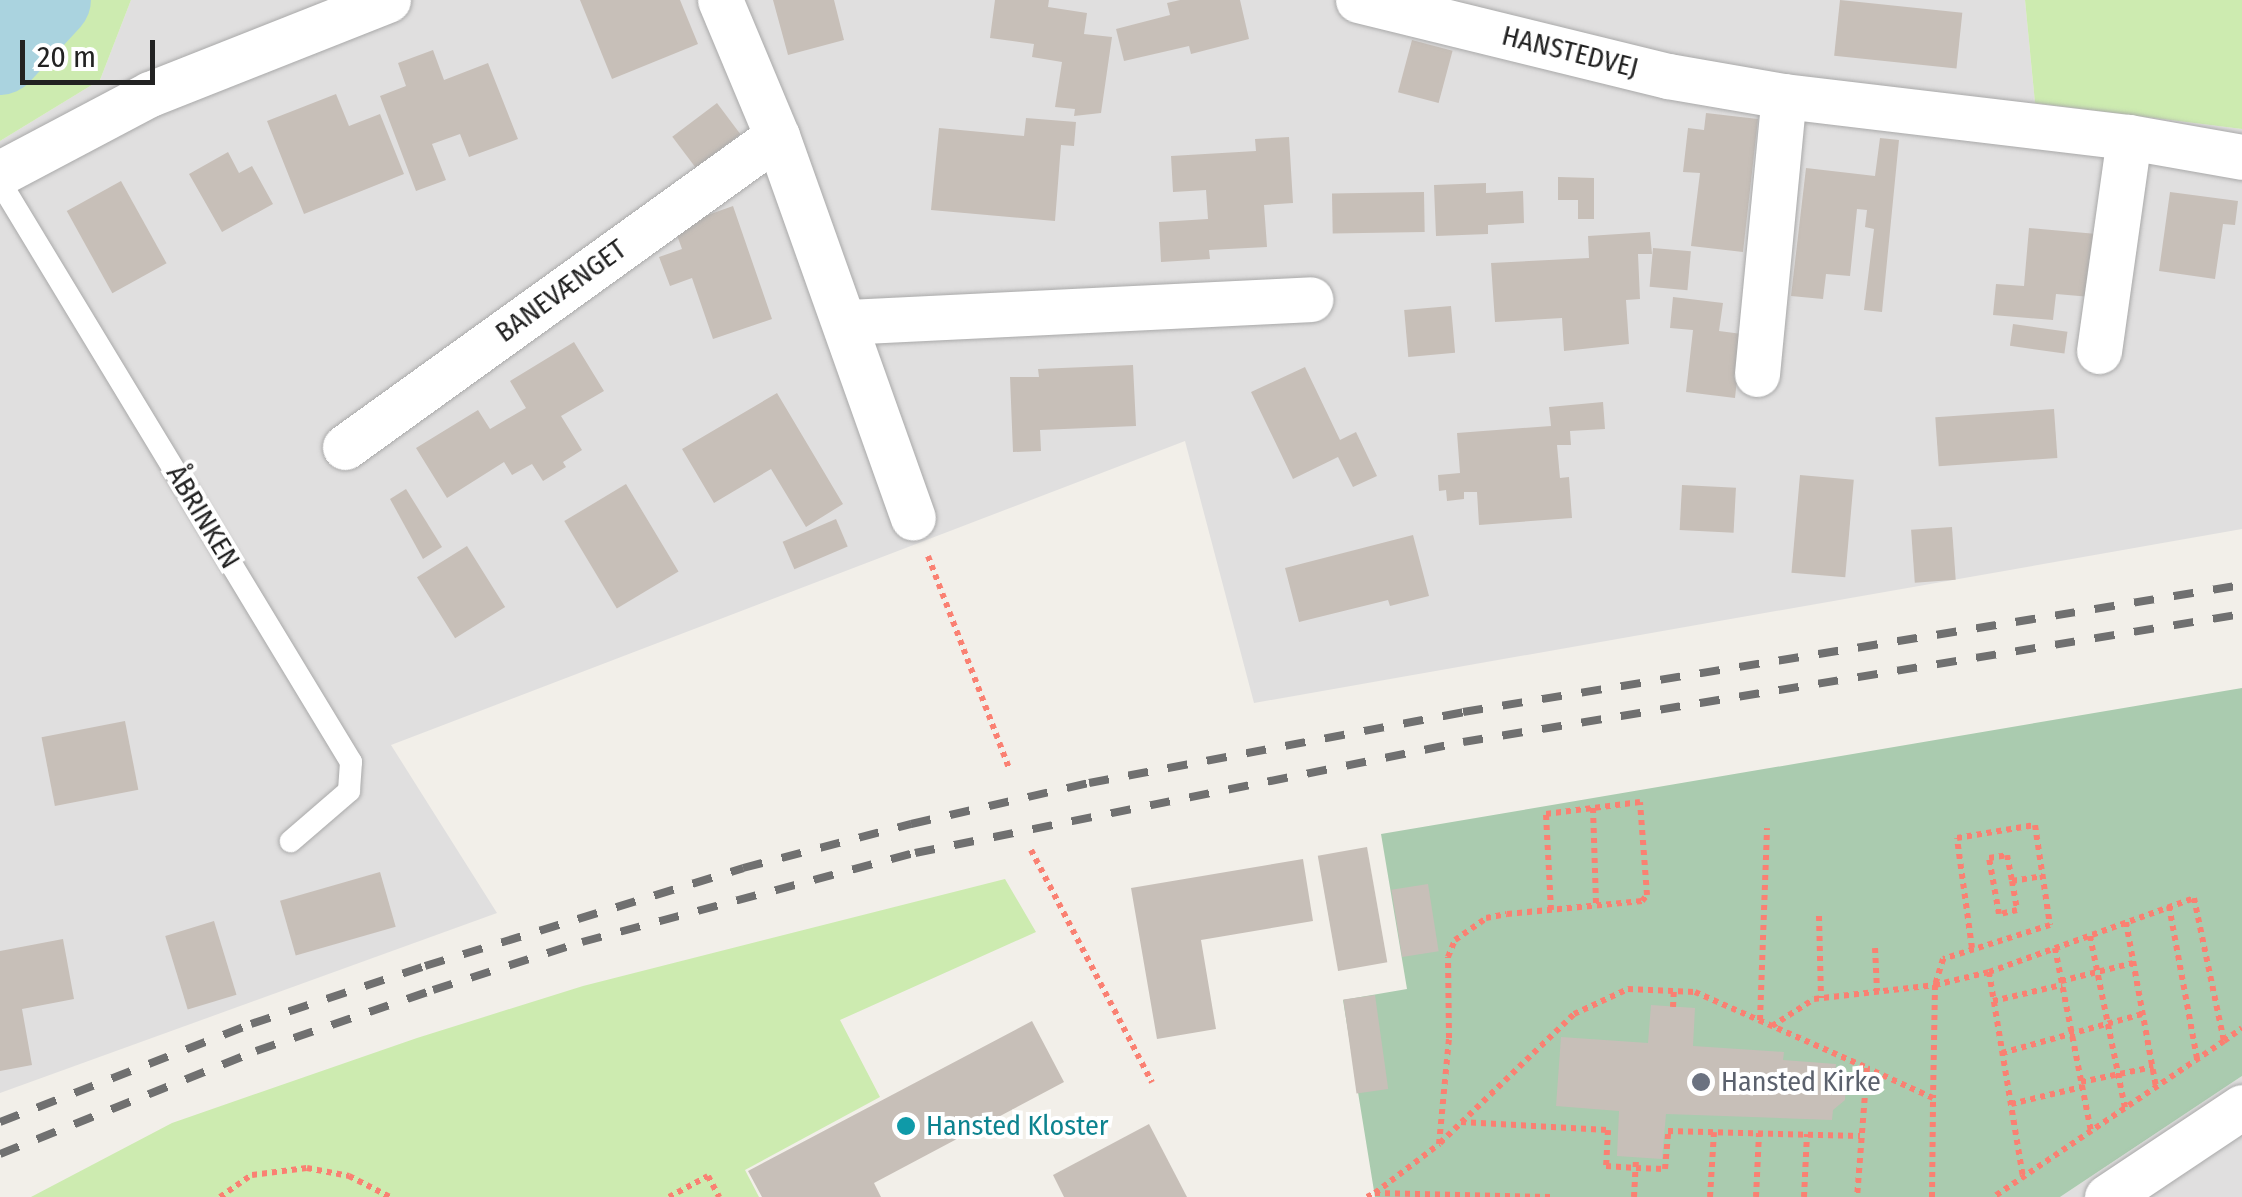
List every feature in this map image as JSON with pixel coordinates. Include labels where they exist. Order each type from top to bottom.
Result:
[{"type":"street","points":[[0,173],[150,94],[388,0]]},
{"type":"street","points":[[720,0],[778,136],[913,517]]},
{"type":"street","name":"HANSTEDVEJ","points":[[1358,0],[1668,76],[1784,96],[2130,137],[2242,157]]},
{"type":"street","points":[[1757,374],[1784,96]]},
{"type":"street","name":"BANEVÆNGET","points":[[344,447],[778,136]]},
{"type":"street","points":[[2099,350],[2130,137]]},
{"type":"street","points":[[845,322],[1310,299]]},
{"type":"street","points":[[2107,1197],[2242,1108]]},
{"type":"lane","name":"ÅBRINKEN","points":[[0,182],[352,762],[348,792],[291,841]]},
{"type":"path","points":[[913,517],[1010,768]]},
{"type":"path","points":[[1439,1144],[1449,1038],[1448,957],[1455,940],[1486,918],[1642,901],[1647,894],[1640,802],[1546,814],[1551,910]]},
{"type":"path","points":[[1592,808],[1596,905]]},
{"type":"path","points":[[1932,1197],[1935,985],[1943,959],[2050,925],[2035,825],[1957,838],[1972,948]]},
{"type":"path","points":[[1760,1020],[1767,828]]},
{"type":"path","points":[[1030,850],[1152,1082]]},
{"type":"path","points":[[2007,854],[2012,881],[2017,910],[1999,914],[1989,858],[2007,854]]},
{"type":"path","points":[[2012,881],[2043,876]]},
{"type":"path","points":[[1772,1026],[1821,998],[1935,985],[1989,972],[2194,898],[2224,1041]]},
{"type":"path","points":[[2169,906],[2197,1060]]},
{"type":"path","points":[[1819,916],[1821,998]]},
{"type":"path","points":[[2126,922],[2156,1087]]},
{"type":"path","points":[[2090,936],[2125,1108]]},
{"type":"path","points":[[1876,948],[1877,992]]},
{"type":"path","points":[[2055,948],[2091,1132]]},
{"type":"path","points":[[1993,1000],[2133,963]]},
{"type":"path","points":[[1989,972],[2023,1178]]},
{"type":"path","points":[[1371,1195],[1439,1144],[1574,1014],[1628,989],[1695,992],[1933,1098]]},
{"type":"path","points":[[1673,1007],[1674,989]]},
{"type":"path","points":[[2002,1053],[2143,1014]]},
{"type":"path","points":[[1994,1197],[2242,1028]]},
{"type":"path","points":[[2010,1104],[2152,1066]]},
{"type":"path","points":[[1857,1197],[1867,1068]]},
{"type":"path","points":[[1461,1122],[1608,1130],[1606,1166],[1636,1168],[1665,1168],[1668,1131],[1860,1136]]},
{"type":"path","points":[[1710,1197],[1714,1132]]},
{"type":"path","points":[[1756,1197],[1759,1133]]},
{"type":"path","points":[[1804,1197],[1807,1134]]},
{"type":"path","points":[[1634,1197],[1636,1158]]},
{"type":"path","points":[[220,1197],[252,1176],[307,1168],[350,1176],[390,1197]]},
{"type":"path","points":[[668,1197],[708,1176],[719,1197]]},
{"type":"path","points":[[1371,1195],[1552,1197]]},
{"type":"shaded area","points":[[131,0],[2025,0],[2035,103],[2242,129],[2242,529],[1254,703],[1185,441],[391,745],[497,913],[0,1093],[0,141],[100,80]]},
{"type":"shaded area","points":[[2242,1076],[2242,1197],[2060,1197]]},
{"type":"green space","points":[[0,0],[131,0],[100,80],[0,141]]},
{"type":"green space","points":[[2025,0],[2242,0],[2242,129],[2035,103]]},
{"type":"green space","points":[[2242,688],[2242,1076],[2060,1197],[1375,1197],[1343,1000],[1407,989],[1381,834]]},
{"type":"green space","points":[[1005,879],[1036,932],[840,1020],[880,1097],[745,1170],[759,1197],[31,1197],[172,1123],[417,1038],[583,986]]},
{"type":"building","points":[[580,0],[680,0],[698,44],[612,79]]},
{"type":"building","points":[[773,0],[834,0],[844,40],[788,55]]},
{"type":"building","points":[[995,0],[1049,0],[1048,7],[1087,13],[1084,34],[1112,37],[1101,113],[1074,116],[1075,109],[1055,107],[1062,62],[1032,57],[1034,44],[990,38]]},
{"type":"building","points":[[1240,0],[1249,39],[1191,54],[1189,46],[1124,61],[1116,29],[1170,15],[1167,3]]},
{"type":"building","points":[[1840,0],[1962,13],[1956,69],[1834,56]]},
{"type":"building","points":[[1412,40],[1453,51],[1439,103],[1398,92]]},
{"type":"building","points":[[433,50],[444,80],[488,63],[518,139],[469,157],[460,134],[432,144],[446,180],[416,191],[380,96],[406,86],[398,63]]},
{"type":"building","points":[[336,94],[349,126],[380,114],[404,174],[304,214],[267,121]]},
{"type":"building","points":[[717,103],[740,134],[696,168],[672,137]]},
{"type":"building","points":[[1706,113],[1758,119],[1743,252],[1691,246],[1700,173],[1683,172],[1688,128],[1704,130]]},
{"type":"building","points":[[1026,118],[1076,122],[1074,146],[1061,145],[1055,221],[931,210],[939,128],[1024,136]]},
{"type":"building","points":[[1289,137],[1293,203],[1264,205],[1267,247],[1209,250],[1210,259],[1161,262],[1159,222],[1208,219],[1206,190],[1173,192],[1171,156],[1256,151],[1255,139]]},
{"type":"building","points":[[1880,138],[1899,140],[1882,312],[1864,310],[1874,229],[1865,227],[1867,210],[1857,209],[1850,276],[1826,274],[1823,299],[1791,296],[1806,168],[1875,176]]},
{"type":"building","points":[[228,152],[239,173],[252,166],[273,204],[222,232],[189,174]]},
{"type":"building","points":[[1558,177],[1594,178],[1594,219],[1578,219],[1578,200],[1558,200]]},
{"type":"building","points":[[121,181],[167,263],[112,293],[67,211]]},
{"type":"building","points":[[1486,183],[1486,193],[1523,191],[1524,223],[1488,225],[1488,234],[1436,236],[1434,185]]},
{"type":"building","points":[[1424,192],[1425,232],[1333,234],[1332,194]]},
{"type":"building","points":[[2170,192],[2238,201],[2235,225],[2223,224],[2215,279],[2159,271]]},
{"type":"building","points":[[733,206],[772,319],[713,339],[692,278],[670,286],[659,257],[682,249],[674,227]]},
{"type":"building","points":[[2029,228],[2097,234],[2091,297],[2056,294],[2053,320],[1993,315],[1996,284],[2024,286]]},
{"type":"building","points":[[1650,232],[1652,254],[1638,254],[1640,299],[1626,300],[1629,344],[1564,351],[1562,318],[1495,322],[1491,263],[1589,258],[1588,236]]},
{"type":"building","points":[[1653,248],[1691,251],[1687,290],[1650,287]]},
{"type":"building","points":[[1673,297],[1723,303],[1719,331],[1742,334],[1735,398],[1686,392],[1693,330],[1670,328]]},
{"type":"building","points":[[1451,306],[1455,353],[1408,357],[1404,310]]},
{"type":"building","points":[[2013,324],[2067,332],[2064,353],[2010,346]]},
{"type":"building","points":[[574,342],[604,391],[561,416],[582,450],[563,462],[566,467],[543,481],[532,464],[512,475],[504,462],[447,498],[416,448],[478,410],[490,429],[526,408],[510,381]]},
{"type":"building","points":[[1133,365],[1136,426],[1040,430],[1041,451],[1013,452],[1010,377],[1039,377],[1038,369]]},
{"type":"building","points":[[1305,367],[1340,440],[1356,432],[1377,476],[1353,487],[1338,457],[1293,479],[1251,392]]},
{"type":"building","points":[[777,393],[843,504],[806,527],[771,469],[714,503],[682,449]]},
{"type":"building","points":[[1603,402],[1605,429],[1570,431],[1571,445],[1557,445],[1560,478],[1569,477],[1572,518],[1479,525],[1477,492],[1464,492],[1464,499],[1447,501],[1446,490],[1439,491],[1438,475],[1460,473],[1457,433],[1551,426],[1549,407]]},
{"type":"building","points":[[2054,409],[2057,458],[1939,466],[1935,417]]},
{"type":"building","points":[[1800,475],[1854,480],[1845,577],[1791,573]]},
{"type":"building","points":[[626,484],[679,571],[617,609],[564,521]]},
{"type":"building","points":[[1682,485],[1736,488],[1734,533],[1680,530]]},
{"type":"building","points":[[406,489],[442,547],[423,559],[390,499]]},
{"type":"building","points":[[836,519],[848,547],[794,569],[783,542]]},
{"type":"building","points":[[1952,527],[1956,580],[1915,583],[1911,530]]},
{"type":"building","points":[[1413,535],[1429,596],[1390,606],[1388,600],[1299,622],[1285,568]]},
{"type":"building","points":[[467,546],[505,607],[455,638],[417,577]]},
{"type":"building","points":[[125,721],[138,790],[55,806],[42,737]]},
{"type":"building","points":[[1367,847],[1387,962],[1338,971],[1318,856]]},
{"type":"building","points":[[1303,859],[1313,921],[1201,940],[1216,1029],[1157,1039],[1131,888]]},
{"type":"building","points":[[380,872],[396,927],[296,955],[280,901]]},
{"type":"building","points":[[1428,884],[1439,951],[1402,957],[1391,890]]},
{"type":"building","points":[[214,921],[237,995],[188,1010],[165,936]]},
{"type":"building","points":[[63,939],[74,999],[22,1009],[32,1065],[0,1071],[0,951]]},
{"type":"building","points":[[1375,995],[1388,1089],[1357,1094],[1343,999]]},
{"type":"building","name":"Hansted Kirke","points":[[1651,1005],[1695,1008],[1693,1046],[1784,1052],[1783,1060],[1836,1064],[1835,1075],[1846,1086],[1845,1100],[1833,1110],[1832,1120],[1666,1114],[1662,1159],[1617,1156],[1619,1111],[1556,1106],[1561,1037],[1648,1043]]},
{"type":"building","name":"Hansted Kloster","points":[[1032,1021],[1064,1082],[874,1183],[881,1197],[762,1197],[748,1171]]},
{"type":"building","points":[[1149,1124],[1187,1197],[1064,1197],[1053,1175]]},
{"type":"waterway","points":[[0,55],[51,0]]},
{"type":"railway","points":[[0,1122],[251,1024],[425,966],[743,868],[911,824],[1089,783],[1463,712],[2242,585]]},
{"type":"railway","points":[[0,1154],[256,1051],[433,990],[582,942],[915,853],[1463,742],[2242,614]]},
{"type":"place","name":"Hansted Kirke","points":[[1701,1082]]},
{"type":"place","name":"Hansted Kloster","points":[[906,1126]]}]
